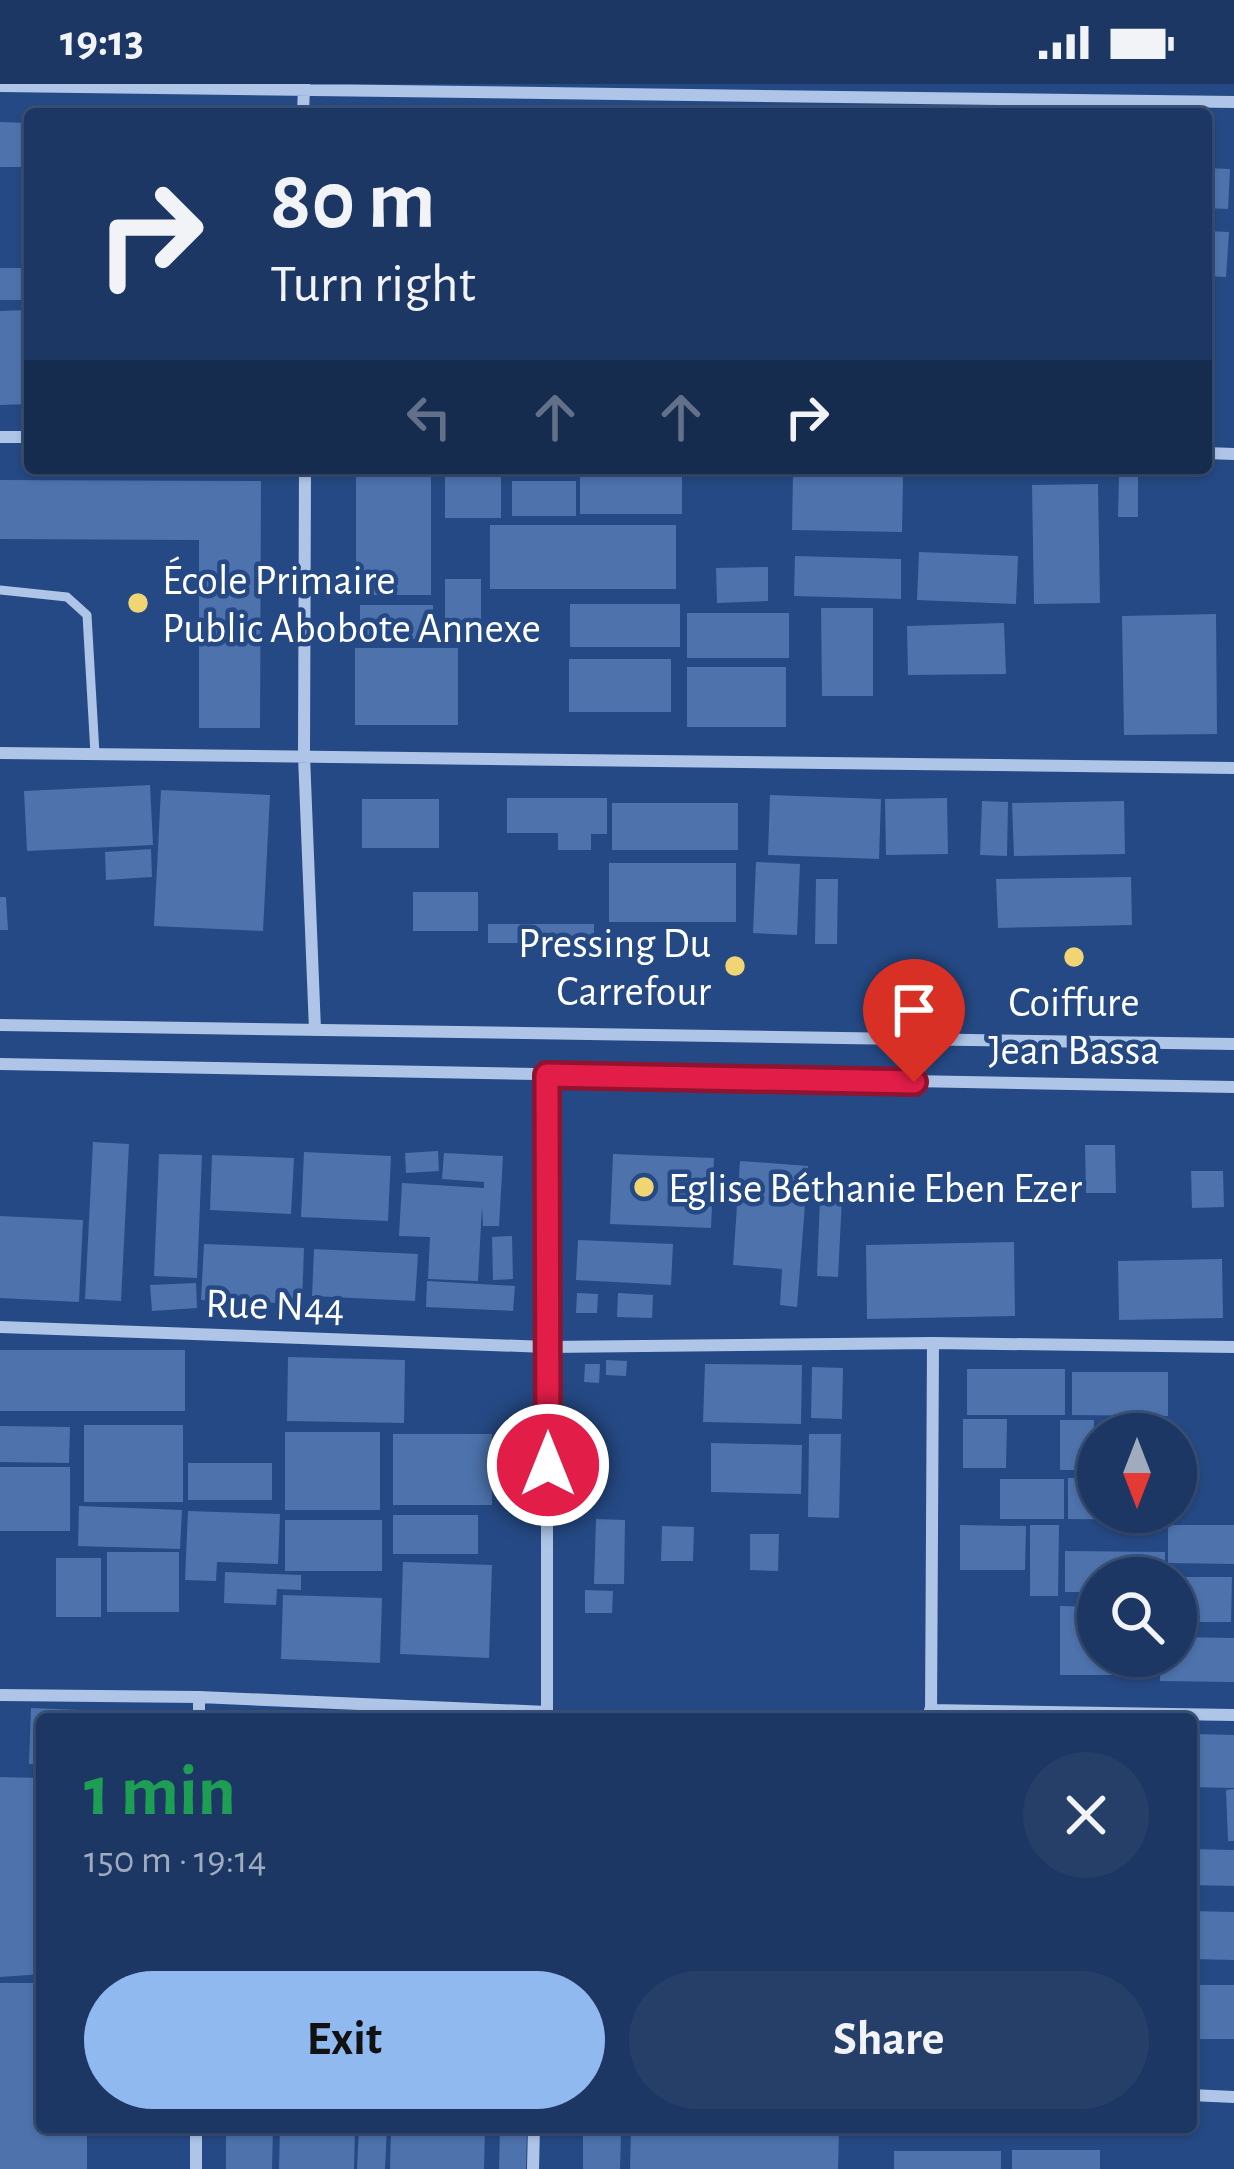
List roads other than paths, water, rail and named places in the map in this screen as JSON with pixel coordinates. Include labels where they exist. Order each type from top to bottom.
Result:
[{"type":"street","points":[[0,86],[529,89],[1234,102]]},
{"type":"street","points":[[305,474],[304,756],[315,1030]]},
{"type":"street","points":[[0,753],[1234,768]]},
{"type":"street","points":[[0,1024],[1234,1044]]},
{"type":"street","points":[[0,1064],[1234,1087]]},
{"type":"street","points":[[547,1075],[547,1713]]},
{"type":"street","name":"Rue N44","points":[[0,1327],[547,1347],[933,1342],[1234,1347]]},
{"type":"street","points":[[930,1713],[933,1342]]},
{"type":"street","points":[[0,1695],[199,1697],[492,1713]]},
{"type":"street","points":[[199,1697],[199,1713]]},
{"type":"street","points":[[1197,1715],[1234,1715]]},
{"type":"street","points":[[1197,2095],[1234,2097]]},
{"type":"street","points":[[196,2133],[196,2169]]},
{"type":"street","points":[[533,2169],[534,2133]]},
{"type":"lane","points":[[0,590],[67,598],[87,615],[95,754]]},
{"type":"place","name":"École Primaire Public Abobote Annexe","points":[[138,603]]},
{"type":"place","name":"Coiffure Jean Bassa","points":[[1074,957]]},
{"type":"place","name":"Pressing Du Carrefour","points":[[735,966]]},
{"type":"place","name":"Eglise Béthanie Eben Ezer","points":[[644,1187]]}]
